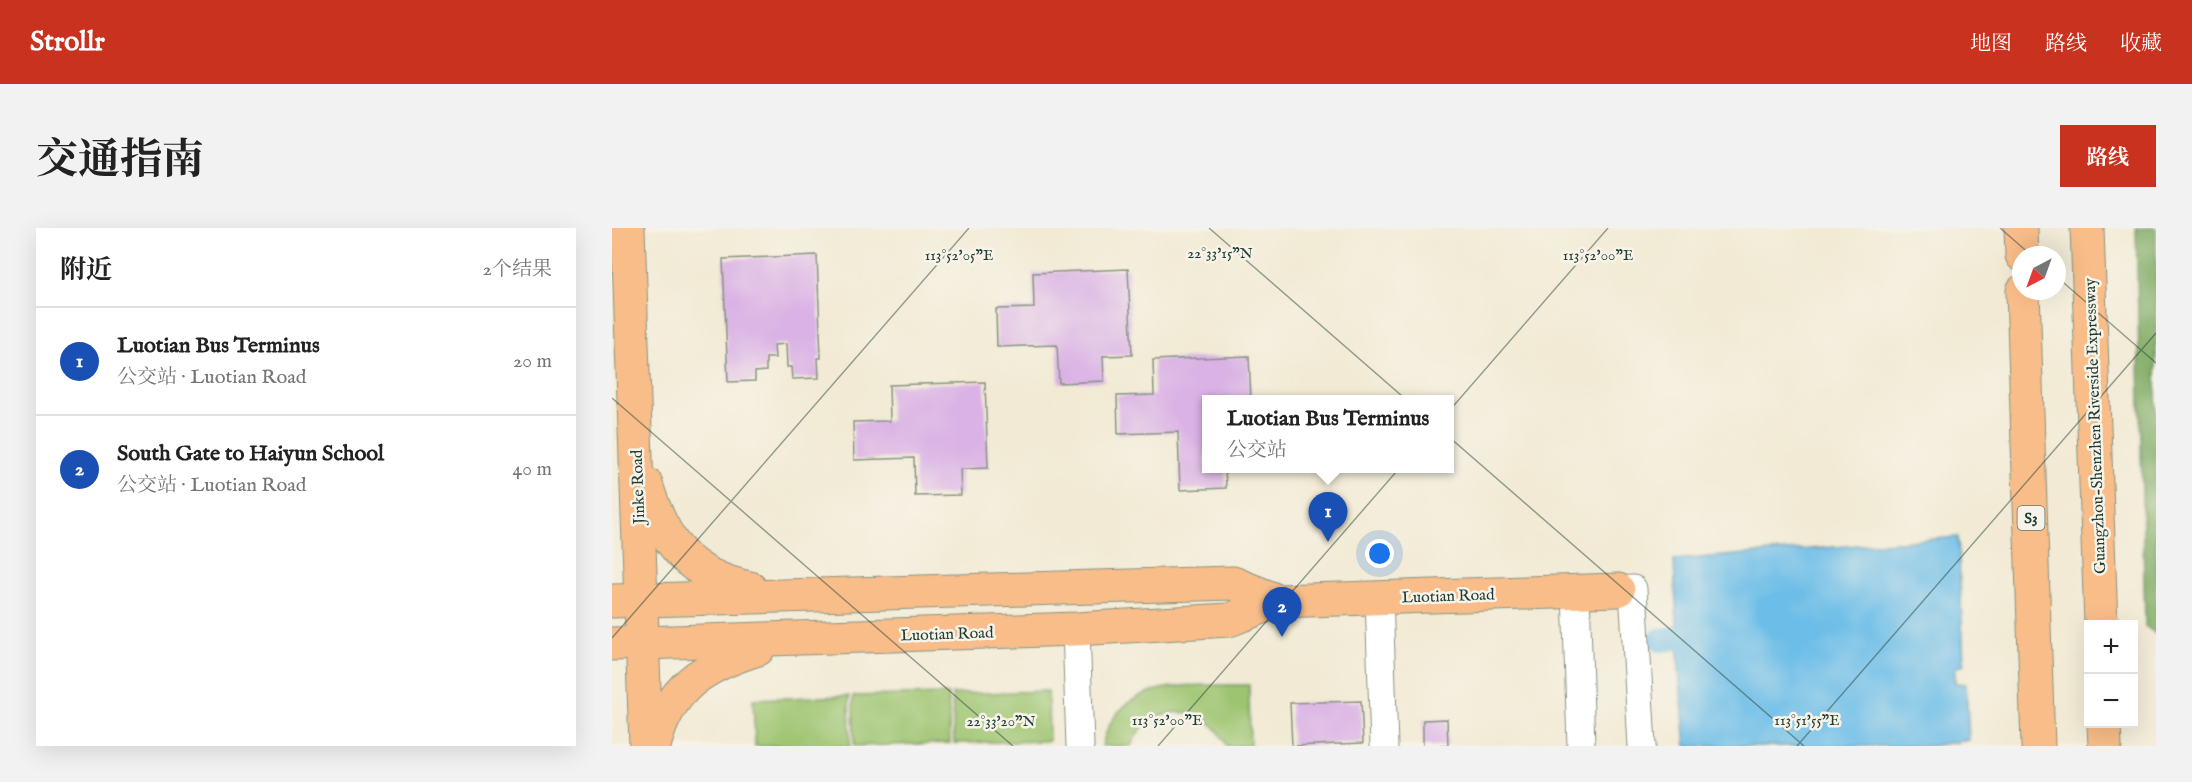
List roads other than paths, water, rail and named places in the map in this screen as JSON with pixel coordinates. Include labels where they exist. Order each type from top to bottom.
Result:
[{"type":"main road","name":"Jinke Road","points":[[628,228],[634,437],[626,600],[627,643],[646,746]]},
{"type":"main road","points":[[2021,228],[2022,246]]},
{"type":"main road","name":"Guangzhou-Shenzhen Riverside Expressway","points":[[2087,228],[2100,620]]},
{"type":"main road","name":"S3","points":[[2023,300],[2038,746]]},
{"type":"main road","points":[[634,437],[652,504],[661,526],[683,557],[708,575],[726,582],[790,595]]},
{"type":"main road","name":"Luotian Road","points":[[626,600],[1233,583],[1278,601]]},
{"type":"main road","name":"Luotian Road","points":[[627,643],[1076,629],[1229,620],[1278,601],[1618,590]]},
{"type":"main road","points":[[654,746],[668,711],[686,685],[696,676],[737,655],[796,638]]},
{"type":"main road","points":[[2104,728],[2105,746]]},
{"type":"lane","points":[[1618,590],[1634,589],[1642,746]]},
{"type":"lane","points":[[1576,591],[1581,746]]},
{"type":"lane","points":[[1379,597],[1384,746]]},
{"type":"lane","points":[[1076,629],[1080,746]]},
{"type":"water","points":[[1958,537],[1964,664],[1955,668],[1955,683],[1966,684],[1969,740],[1930,746],[1686,746],[1679,669],[1674,560]]},
{"type":"waterway","points":[[1661,640],[1710,633]]},
{"type":"place","name":"Luotian Bus Terminus","points":[[1328,542]]},
{"type":"place","name":"South Gate to Haiyun School","points":[[1282,637]]}]
